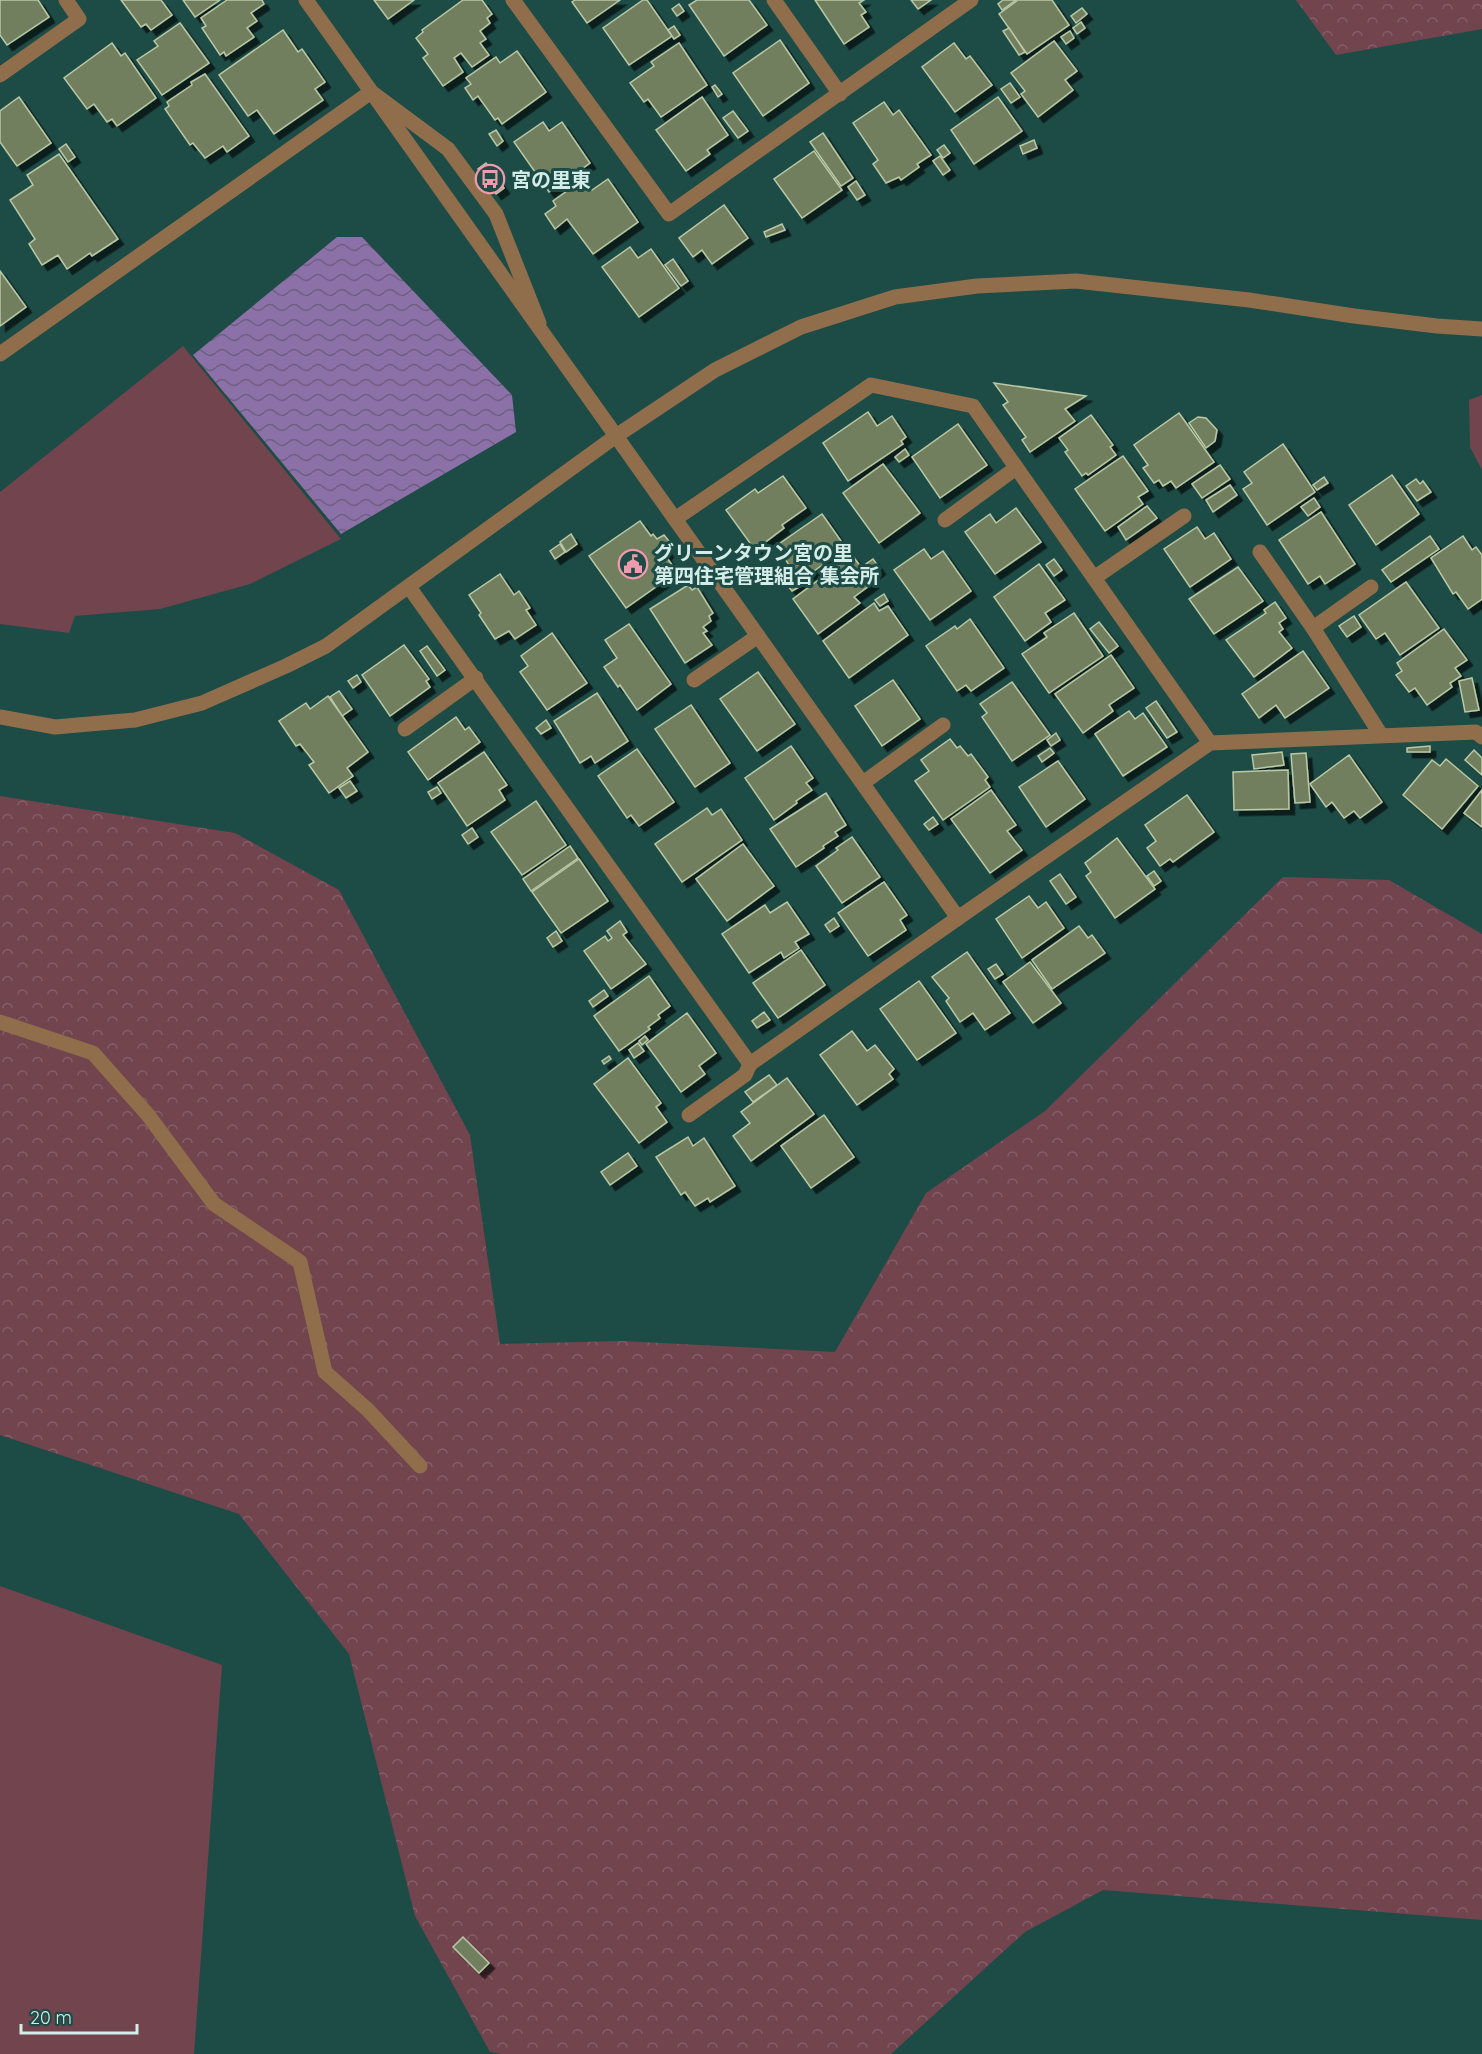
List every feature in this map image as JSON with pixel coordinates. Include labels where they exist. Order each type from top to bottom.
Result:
[{"type":"street","points":[[0,75],[79,19],[66,0]]},
{"type":"street","points":[[306,0],[958,918]]},
{"type":"street","points":[[513,0],[669,214],[971,0]]},
{"type":"street","points":[[774,0],[840,94]]},
{"type":"street","points":[[371,92],[448,149],[496,214],[543,332]]},
{"type":"street","points":[[0,354],[371,92]]},
{"type":"street","points":[[0,717],[55,727],[135,720],[202,703],[286,666],[326,646],[616,436],[714,370],[801,327],[895,297],[977,285],[1076,281],[1249,300],[1389,320],[1482,329]]},
{"type":"street","points":[[675,519],[871,385],[973,406],[1210,743]]},
{"type":"street","points":[[945,520],[1016,468]]},
{"type":"street","points":[[1094,578],[1184,516]]},
{"type":"street","points":[[1260,552],[1313,628],[1381,735]]},
{"type":"street","points":[[409,587],[750,1064]]},
{"type":"street","points":[[1313,628],[1371,587]]},
{"type":"street","points":[[694,680],[758,636]]},
{"type":"street","points":[[405,729],[476,678]]},
{"type":"street","points":[[863,783],[943,725]]},
{"type":"street","points":[[689,1116],[745,1075],[750,1064],[1210,743],[1476,732],[1482,737]]},
{"type":"street","points":[[0,1022],[93,1053],[148,1115],[214,1203],[300,1262],[325,1372],[368,1410],[420,1466]]},
{"type":"green space","points":[[1296,0],[1482,0],[1482,29],[1336,55]]},
{"type":"green space","points":[[183,346],[341,539],[250,584],[160,609],[75,616],[69,633],[0,624],[0,492]]},
{"type":"green space","points":[[1482,395],[1482,470],[1470,447],[1469,400]]},
{"type":"green space","points":[[0,796],[235,833],[339,890],[470,1135],[500,1344],[623,1341],[835,1352],[926,1193],[1045,1111],[1283,877],[1389,880],[1482,934],[1482,1920],[1103,1890],[1025,1932],[891,2054],[502,2054],[490,2052],[415,1916],[349,1654],[239,1514],[0,1435]]},
{"type":"green space","points":[[0,1586],[222,1665],[194,2054],[0,2054]]},
{"type":"water","points":[[337,237],[362,237],[512,395],[516,432],[341,534],[193,355]]},
{"type":"building","points":[[0,0],[38,0],[49,17],[7,45],[0,35]]},
{"type":"building","points":[[121,0],[161,0],[172,15],[151,30],[146,24],[141,27]]},
{"type":"building","points":[[183,0],[220,0],[195,17]]},
{"type":"building","points":[[227,0],[262,0],[264,4],[251,13],[257,21],[247,28],[254,37],[226,56],[224,52],[220,55],[202,28],[206,26],[201,18]]},
{"type":"building","points":[[374,0],[414,0],[388,19]]},
{"type":"building","points":[[463,0],[482,0],[492,14],[487,18],[490,23],[480,31],[486,39],[480,43],[489,55],[472,67],[461,53],[454,58],[463,72],[443,86],[423,58],[428,54],[416,38],[423,32],[422,30]]},
{"type":"building","points":[[575,0],[620,0],[587,23],[572,2]]},
{"type":"building","points":[[643,0],[647,0],[672,36],[629,65],[603,28]]},
{"type":"building","points":[[697,0],[749,0],[767,25],[724,56],[689,5]]},
{"type":"building","points":[[815,0],[864,0],[859,3],[866,12],[861,15],[869,27],[844,44]]},
{"type":"building","points":[[911,0],[931,0],[918,9]]},
{"type":"building","points":[[1003,0],[1016,0],[1002,10],[998,4]]},
{"type":"building","points":[[1018,0],[1052,0],[1069,25],[1027,54],[999,14]]},
{"type":"building","points":[[679,4],[684,11],[677,16],[672,9]]},
{"type":"building","points":[[1082,8],[1087,14],[1076,23],[1071,16]]},
{"type":"building","points":[[1081,22],[1085,28],[1077,34],[1073,28]]},
{"type":"building","points":[[180,23],[209,63],[162,95],[137,60],[158,46],[154,41]]},
{"type":"building","points":[[674,26],[680,35],[674,39],[668,30]]},
{"type":"building","points":[[1009,28],[1025,52],[1019,55],[1003,31]]},
{"type":"building","points":[[283,30],[298,52],[302,49],[325,82],[315,89],[323,100],[274,134],[257,110],[248,116],[219,75]]},
{"type":"building","points":[[1070,31],[1074,38],[1066,44],[1061,37]]},
{"type":"building","points":[[780,40],[809,83],[763,116],[733,73]]},
{"type":"building","points":[[1054,41],[1077,71],[1065,80],[1073,90],[1038,117],[1021,94],[1025,91],[1011,73]]},
{"type":"building","points":[[112,43],[121,56],[125,53],[156,98],[117,126],[112,119],[107,122],[94,104],[87,109],[64,78]]},
{"type":"building","points":[[679,43],[707,85],[661,117],[648,99],[644,102],[630,83],[654,66],[651,62]]},
{"type":"building","points":[[954,43],[966,59],[970,56],[992,85],[955,112],[922,67]]},
{"type":"building","points":[[517,51],[546,92],[502,124],[498,118],[495,120],[478,96],[473,100],[465,88],[471,84],[466,78],[496,57],[500,63]]},
{"type":"building","points":[[205,74],[249,136],[227,152],[223,146],[205,158],[193,143],[190,145],[165,109],[169,106],[167,102],[192,85],[191,82]]},
{"type":"building","points":[[1010,83],[1020,97],[1011,103],[1001,89]]},
{"type":"building","points":[[715,85],[722,94],[718,97],[712,87]]},
{"type":"building","points":[[19,97],[51,143],[17,166],[0,142],[0,111]]},
{"type":"building","points":[[702,97],[728,135],[707,150],[710,154],[686,171],[656,130]]},
{"type":"building","points":[[998,97],[1022,131],[974,164],[951,130]]},
{"type":"building","points":[[884,102],[893,115],[899,110],[931,155],[917,164],[919,167],[901,180],[899,177],[886,183],[873,164],[878,160],[853,123]]},
{"type":"building","points":[[733,111],[748,131],[738,138],[723,118]]},
{"type":"building","points":[[543,122],[549,131],[562,122],[590,163],[549,192],[514,142]]},
{"type":"building","points":[[496,130],[503,141],[497,146],[489,134]]},
{"type":"building","points":[[823,133],[853,178],[841,186],[810,142]]},
{"type":"building","points":[[1034,140],[1037,148],[1023,154],[1020,146]]},
{"type":"building","points":[[66,144],[75,157],[68,162],[59,149]]},
{"type":"building","points":[[944,145],[950,153],[943,158],[937,150]]},
{"type":"building","points":[[814,151],[842,190],[802,218],[774,179]]},
{"type":"building","points":[[59,154],[118,239],[92,256],[90,253],[67,269],[58,255],[42,265],[29,244],[35,239],[10,200],[33,185],[27,175]]},
{"type":"building","points":[[940,156],[950,170],[943,175],[933,161]]},
{"type":"building","points":[[486,163],[504,188],[496,194],[478,169]]},
{"type":"building","points":[[584,179],[592,190],[608,179],[638,222],[593,254],[567,219],[555,229],[545,214],[556,206],[553,201]]},
{"type":"building","points":[[856,181],[865,195],[857,200],[848,187]]},
{"type":"building","points":[[724,205],[748,238],[712,264],[702,250],[693,257],[679,238]]},
{"type":"building","points":[[782,224],[785,230],[766,237],[764,232]]},
{"type":"building","points":[[630,247],[638,258],[651,249],[679,288],[639,317],[602,267]]},
{"type":"building","points":[[673,259],[688,281],[681,286],[665,265]]},
{"type":"building","points":[[0,271],[26,307],[0,326]]},
{"type":"building","points":[[994,383],[1086,396],[1065,409],[1075,421],[1030,452],[1022,440],[1026,437],[1003,405],[1008,402]]},
{"type":"building","points":[[868,412],[877,426],[892,416],[906,437],[901,441],[903,444],[848,481],[823,443]]},
{"type":"building","points":[[1179,413],[1214,462],[1176,488],[1171,481],[1163,486],[1159,480],[1154,483],[1143,468],[1148,465],[1134,445]]},
{"type":"building","points":[[1091,415],[1113,445],[1110,447],[1116,455],[1088,475],[1086,473],[1082,476],[1065,452],[1068,450],[1059,438]]},
{"type":"building","points":[[1198,417],[1206,418],[1217,430],[1215,441],[1206,448],[1189,423]]},
{"type":"building","points":[[958,424],[987,465],[940,498],[912,457]]},
{"type":"building","points":[[1283,444],[1315,492],[1267,525],[1243,489],[1252,483],[1244,472]]},
{"type":"building","points":[[905,449],[909,455],[899,462],[895,457]]},
{"type":"building","points":[[1123,456],[1148,491],[1138,497],[1143,504],[1105,531],[1075,489]]},
{"type":"building","points":[[883,464],[920,513],[879,543],[843,493]]},
{"type":"building","points":[[1220,465],[1230,479],[1202,498],[1192,484]]},
{"type":"building","points":[[1392,475],[1419,514],[1376,545],[1349,505]]},
{"type":"building","points":[[783,476],[806,508],[782,525],[784,528],[755,550],[726,510],[755,489],[758,493]]},
{"type":"building","points":[[1324,477],[1328,483],[1317,490],[1313,485]]},
{"type":"building","points":[[1416,479],[1420,484],[1423,481],[1431,492],[1417,501],[1406,486]]},
{"type":"building","points":[[1230,485],[1237,495],[1213,512],[1206,500]]},
{"type":"building","points":[[1314,498],[1320,507],[1308,516],[1301,507]]},
{"type":"building","points":[[1147,506],[1157,518],[1126,540],[1118,527]]},
{"type":"building","points":[[1016,508],[1041,542],[995,574],[965,532],[990,514],[996,523]]},
{"type":"building","points":[[1321,512],[1355,564],[1325,584],[1320,576],[1308,584],[1279,540]]},
{"type":"building","points":[[822,514],[846,548],[800,581],[776,546]]},
{"type":"building","name":"グリーンタウン宮の里 第四住宅管理組合 集会所","points":[[640,521],[651,536],[653,534],[657,539],[664,535],[669,541],[663,545],[668,552],[665,555],[677,572],[626,608],[589,556]]},
{"type":"building","points":[[1197,527],[1205,539],[1214,533],[1231,559],[1190,587],[1164,549]]},
{"type":"building","points":[[571,534],[577,544],[566,552],[560,542]]},
{"type":"building","points":[[1430,536],[1439,549],[1391,582],[1382,570]]},
{"type":"building","points":[[1463,536],[1472,550],[1476,547],[1482,555],[1482,599],[1468,609],[1456,592],[1453,594],[1431,558]]},
{"type":"building","points":[[560,544],[565,552],[555,559],[550,551]]},
{"type":"building","points":[[924,549],[931,559],[943,551],[971,591],[930,620],[894,570]]},
{"type":"building","points":[[852,555],[873,583],[854,597],[860,603],[818,634],[793,599]]},
{"type":"building","points":[[873,559],[880,569],[873,574],[866,564]]},
{"type":"building","points":[[1054,559],[1062,570],[1054,576],[1046,565]]},
{"type":"building","points":[[1039,564],[1065,600],[1045,613],[1051,622],[1025,641],[994,597]]},
{"type":"building","points":[[1238,567],[1263,601],[1214,634],[1189,599]]},
{"type":"building","points":[[500,574],[514,595],[519,591],[530,608],[526,610],[536,625],[515,639],[509,631],[495,639],[469,595]]},
{"type":"building","points":[[796,579],[801,586],[792,591],[787,585]]},
{"type":"building","points":[[1406,582],[1439,628],[1400,655],[1385,633],[1376,639],[1359,615]]},
{"type":"building","points":[[688,585],[692,590],[697,587],[713,613],[709,616],[711,621],[703,627],[707,631],[703,633],[712,645],[685,663],[650,609]]},
{"type":"building","points":[[884,594],[888,601],[880,606],[875,600]]},
{"type":"building","points":[[1275,602],[1286,618],[1279,623],[1283,629],[1279,632],[1292,648],[1254,677],[1226,640],[1266,613],[1264,610]]},
{"type":"building","points":[[874,603],[879,611],[888,606],[908,635],[849,678],[823,641]]},
{"type":"building","points":[[1074,613],[1103,656],[1049,693],[1022,654],[1047,637],[1044,633]]},
{"type":"building","points":[[1354,616],[1361,627],[1347,637],[1339,626]]},
{"type":"building","points":[[970,619],[1004,668],[971,691],[966,685],[957,691],[926,646],[955,626],[957,629]]},
{"type":"building","points":[[1099,622],[1118,646],[1109,653],[1090,629]]},
{"type":"building","points":[[629,624],[671,684],[637,710],[604,667],[617,658],[605,640]]},
{"type":"building","points":[[1444,629],[1467,660],[1455,668],[1461,676],[1450,683],[1452,687],[1427,705],[1415,688],[1409,692],[1396,675],[1402,671],[1397,663]]},
{"type":"building","points":[[552,633],[587,683],[547,710],[520,672],[528,666],[521,656]]},
{"type":"building","points":[[404,645],[429,679],[426,681],[430,687],[390,716],[362,675]]},
{"type":"building","points":[[427,646],[445,670],[437,676],[420,651]]},
{"type":"building","points":[[1303,651],[1329,688],[1285,718],[1276,705],[1259,718],[1242,694]]},
{"type":"building","points":[[1111,655],[1134,688],[1109,705],[1113,711],[1083,733],[1055,694]]},
{"type":"building","points":[[758,672],[795,724],[757,751],[720,699]]},
{"type":"building","points":[[357,675],[361,682],[353,688],[348,681]]},
{"type":"building","points":[[1472,678],[1479,710],[1465,712],[1459,681]]},
{"type":"building","points":[[893,680],[920,719],[882,746],[855,706]]},
{"type":"building","points":[[1012,682],[1050,735],[1012,761],[982,717],[987,713],[980,704]]},
{"type":"building","points":[[339,691],[352,709],[342,716],[330,697]]},
{"type":"building","points":[[597,693],[628,741],[595,763],[591,756],[580,763],[554,721]]},
{"type":"building","points":[[328,696],[368,752],[347,768],[353,776],[329,793],[309,765],[314,762],[300,744],[296,746],[279,721],[306,703],[310,709]]},
{"type":"building","points":[[1156,701],[1177,732],[1167,738],[1146,708]]},
{"type":"building","points":[[691,705],[730,763],[695,787],[655,729]]},
{"type":"building","points":[[1129,711],[1135,719],[1143,713],[1167,747],[1123,776],[1095,734]]},
{"type":"building","points":[[456,717],[465,730],[469,727],[480,742],[428,780],[408,752]]},
{"type":"building","points":[[546,720],[551,728],[541,734],[536,728]]},
{"type":"building","points":[[1056,733],[1060,740],[1051,746],[1047,740]]},
{"type":"building","points":[[950,739],[968,756],[971,754],[988,777],[985,780],[990,787],[943,820],[915,781],[929,771],[921,760]]},
{"type":"building","points":[[791,746],[813,778],[806,783],[812,790],[774,820],[745,778]]},
{"type":"building","points":[[1430,746],[1430,752],[1407,752],[1407,748]]},
{"type":"building","points":[[1050,748],[1054,753],[1042,762],[1038,756]]},
{"type":"building","points":[[637,749],[674,802],[639,826],[631,815],[627,818],[598,776]]},
{"type":"building","points":[[1474,750],[1482,758],[1482,775],[1465,760]]},
{"type":"building","points":[[484,752],[507,785],[499,790],[505,800],[467,826],[438,783]]},
{"type":"building","points":[[1282,752],[1284,765],[1254,769],[1252,755]]},
{"type":"building","points":[[1306,753],[1310,802],[1295,803],[1291,754]]},
{"type":"building","points":[[1349,755],[1382,802],[1360,818],[1354,811],[1344,818],[1332,802],[1326,807],[1310,784]]},
{"type":"building","points":[[1446,759],[1478,786],[1442,829],[1403,795],[1432,760],[1440,766]]},
{"type":"building","points":[[1058,761],[1085,799],[1046,827],[1019,787]]},
{"type":"building","points":[[1288,770],[1289,809],[1234,810],[1233,772]]},
{"type":"building","points":[[350,781],[357,791],[346,798],[339,788]]},
{"type":"building","points":[[437,787],[441,793],[432,799],[428,792]]},
{"type":"building","points":[[991,790],[1016,825],[1007,831],[1022,850],[990,873],[951,819]]},
{"type":"building","points":[[1482,790],[1482,827],[1464,813]]},
{"type":"building","points":[[826,793],[846,825],[835,832],[838,836],[823,846],[824,848],[796,867],[770,829]]},
{"type":"building","points":[[1187,795],[1214,832],[1173,862],[1170,859],[1160,866],[1147,848],[1156,841],[1145,825]]},
{"type":"building","points":[[536,801],[566,845],[522,875],[491,832]]},
{"type":"building","points":[[707,808],[712,815],[721,809],[742,840],[682,882],[655,844]]},
{"type":"building","points":[[933,817],[938,824],[929,830],[924,824]]},
{"type":"building","points":[[472,828],[478,837],[468,844],[462,835]]},
{"type":"building","points":[[852,837],[880,877],[842,903],[816,866]]},
{"type":"building","points":[[1117,838],[1155,889],[1115,918],[1086,876],[1091,872],[1085,863]]},
{"type":"building","points":[[743,844],[774,886],[727,921],[696,879]]},
{"type":"building","points":[[570,846],[578,858],[531,891],[523,879]]},
{"type":"building","points":[[579,859],[608,901],[561,933],[532,892]]},
{"type":"building","points":[[1154,871],[1161,881],[1154,886],[1147,876]]},
{"type":"building","points":[[1060,874],[1076,897],[1066,904],[1050,881]]},
{"type":"building","points":[[884,882],[907,915],[900,920],[906,930],[868,956],[838,913]]},
{"type":"building","points":[[1029,896],[1038,908],[1046,902],[1064,928],[1022,958],[996,919]]},
{"type":"building","points":[[787,902],[809,934],[795,942],[799,948],[784,958],[781,952],[749,973],[722,934],[765,905],[770,913]]},
{"type":"building","points":[[834,918],[839,926],[830,932],[825,925]]},
{"type":"building","points":[[620,921],[627,932],[623,935],[646,964],[611,989],[584,951],[605,936],[608,941],[612,938],[607,931]]},
{"type":"building","points":[[1079,926],[1088,938],[1092,935],[1105,953],[1052,989],[1032,960]]},
{"type":"building","points":[[556,931],[562,941],[553,947],[547,938]]},
{"type":"building","points":[[801,950],[825,985],[778,1018],[753,983]]},
{"type":"building","points":[[967,952],[1010,1013],[985,1030],[973,1013],[960,1022],[946,1001],[949,998],[932,977]]},
{"type":"building","points":[[1030,962],[1061,1003],[1033,1023],[1003,982]]},
{"type":"building","points":[[996,964],[1003,974],[995,979],[988,969]]},
{"type":"building","points":[[649,976],[670,1006],[658,1015],[660,1018],[648,1027],[650,1029],[619,1051],[594,1016]]},
{"type":"building","points":[[919,981],[956,1033],[917,1060],[880,1009]]},
{"type":"building","points":[[604,990],[608,996],[593,1007],[589,1001]]},
{"type":"building","points":[[764,1012],[770,1020],[757,1028],[752,1021]]},
{"type":"building","points":[[687,1013],[716,1053],[699,1066],[705,1074],[681,1092],[646,1044]]},
{"type":"building","points":[[852,1031],[867,1051],[875,1045],[894,1069],[889,1074],[893,1079],[857,1105],[820,1055]]},
{"type":"building","points":[[645,1036],[648,1040],[642,1045],[639,1041]]},
{"type":"building","points":[[638,1043],[644,1051],[634,1058],[629,1050]]},
{"type":"building","points":[[609,1056],[611,1059],[604,1064],[602,1061]]},
{"type":"building","points":[[628,1058],[661,1103],[656,1107],[667,1122],[639,1143],[594,1084]]},
{"type":"building","points":[[769,1075],[777,1085],[753,1102],[745,1092]]},
{"type":"building","points":[[787,1078],[814,1114],[751,1161],[733,1136],[750,1123],[741,1112]]},
{"type":"building","points":[[824,1115],[854,1157],[811,1188],[781,1146]]},
{"type":"building","points":[[688,1137],[693,1146],[704,1138],[735,1186],[710,1202],[708,1198],[695,1206],[685,1192],[681,1195],[656,1157]]},
{"type":"building","points":[[628,1153],[637,1166],[610,1185],[601,1172]]},
{"type":"building","points":[[463,1937],[489,1963],[479,1973],[453,1947]]},
{"type":"place","name":"宮の里東","points":[[490,179]]},
{"type":"place","name":"グリーンタウン宮の里 第四住宅管理組合 集会所","points":[[633,564]]}]
